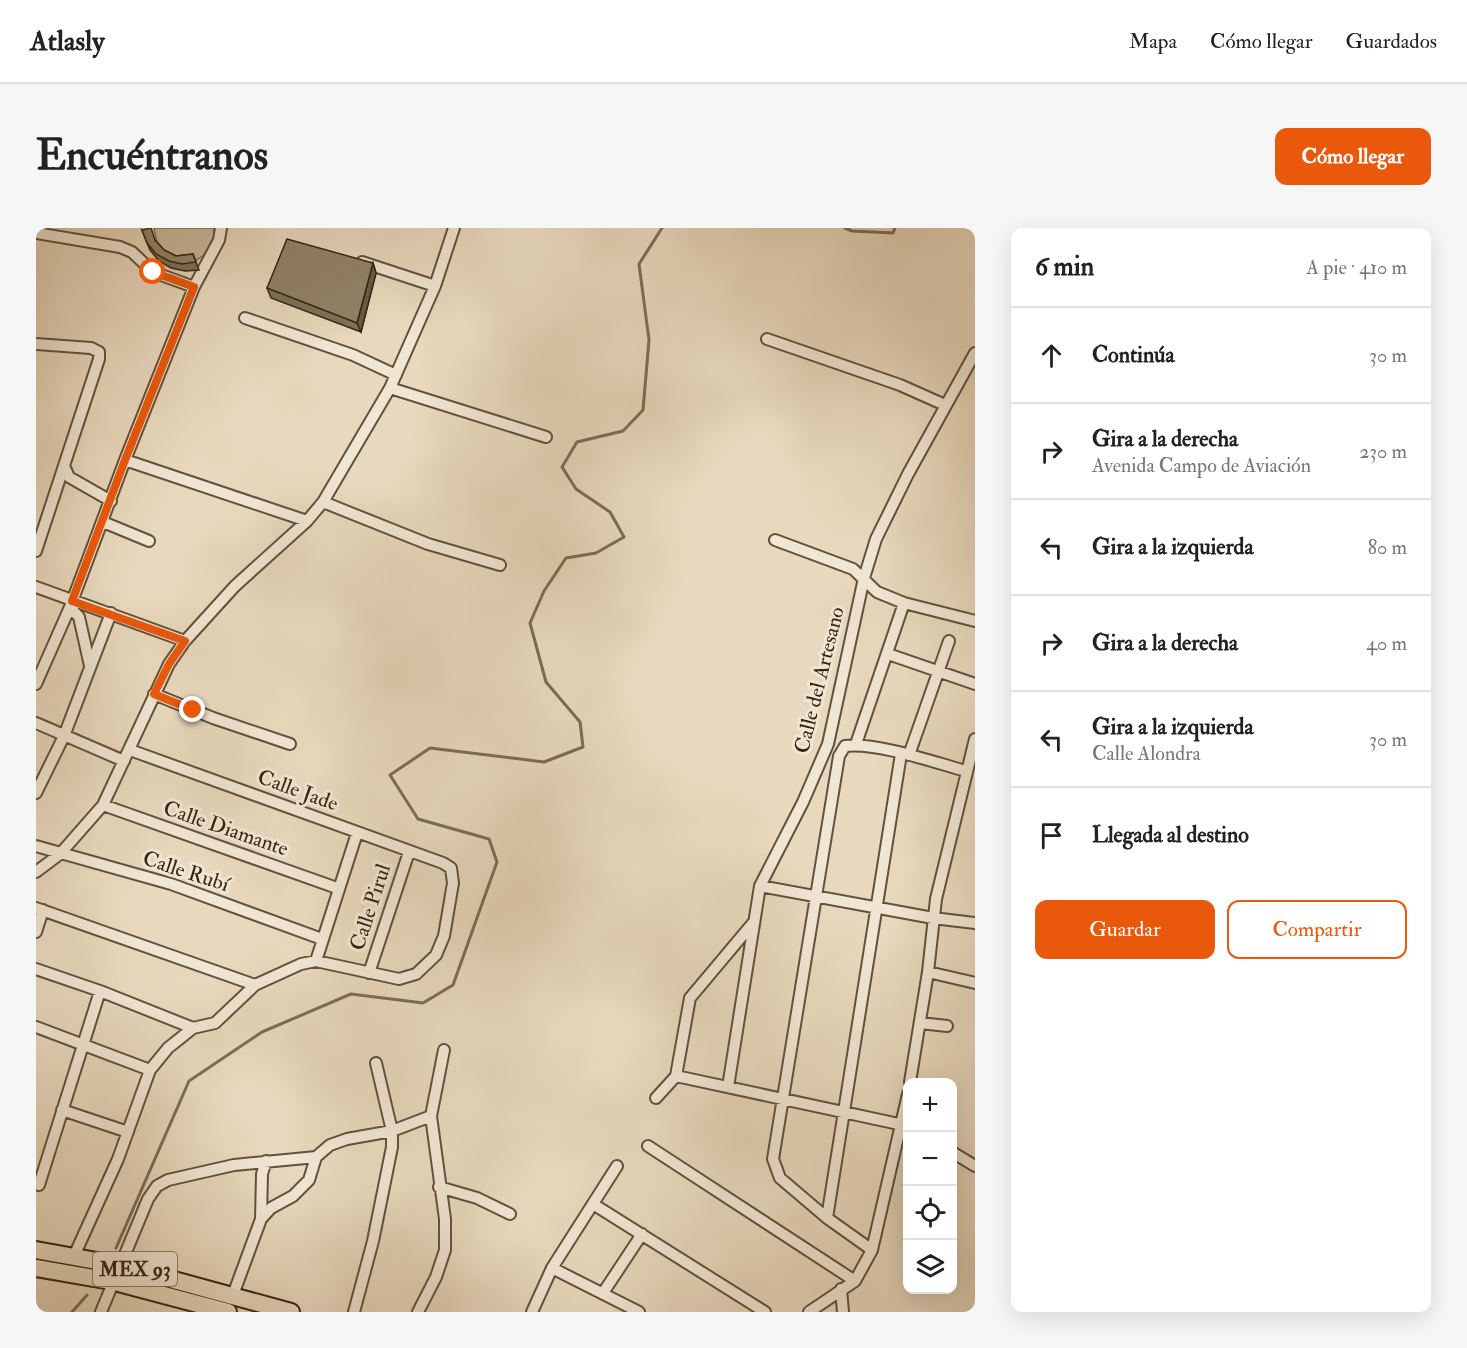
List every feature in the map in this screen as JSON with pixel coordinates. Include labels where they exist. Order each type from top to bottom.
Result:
[{"type":"main road","name":"MEX 93","points":[[36,1250],[119,1265],[291,1312]]},
{"type":"main road","name":"MEX 93","points":[[36,1268],[111,1281],[228,1312]]},
{"type":"street","points":[[36,684],[104,522],[125,460],[194,287],[219,240],[221,228]]},
{"type":"street","points":[[36,872],[60,854],[103,806],[154,694],[169,664],[185,641],[235,586],[307,521],[323,501],[390,388],[435,286],[451,229]]},
{"type":"street","points":[[36,233],[120,246],[132,252],[153,272],[194,287]]},
{"type":"street","points":[[356,260],[435,286]]},
{"type":"street","points":[[245,318],[353,355],[396,375]]},
{"type":"street","points":[[767,339],[900,385],[945,405]]},
{"type":"street","points":[[36,344],[69,345],[91,348],[99,352],[99,359],[36,550]]},
{"type":"street","name":"Calle del Artesano","points":[[728,1087],[760,886],[803,802],[828,744],[864,578],[876,539],[945,405],[975,353]]},
{"type":"street","points":[[390,388],[546,437]]},
{"type":"street","points":[[125,460],[307,521]]},
{"type":"street","points":[[64,466],[69,477],[111,501]]},
{"type":"street","points":[[323,501],[428,544],[500,565]]},
{"type":"street","points":[[104,522],[149,541]]},
{"type":"street","points":[[775,540],[853,569],[864,578],[867,585],[877,592],[904,603],[975,621]]},
{"type":"street","points":[[36,587],[71,604],[111,613],[185,641]]},
{"type":"street","points":[[856,744],[904,603]]},
{"type":"street","points":[[71,604],[79,617],[91,666]]},
{"type":"street","points":[[36,793],[64,736],[111,613]]},
{"type":"street","points":[[827,1218],[875,908],[905,754],[949,641]]},
{"type":"street","points":[[888,654],[975,684]]},
{"type":"street","points":[[154,694],[213,718],[290,744]]},
{"type":"street","points":[[36,723],[124,761]]},
{"type":"street","points":[[911,1078],[928,972],[933,918],[975,739]]},
{"type":"street","points":[[872,1250],[827,1218],[780,1178],[775,1170],[773,1159],[839,756],[845,746],[856,744],[905,754],[966,771]]},
{"type":"street","name":"Calle Jade","points":[[130,750],[451,868],[453,883],[444,936],[436,955],[417,975],[399,979],[369,974]]},
{"type":"street","name":"Calle Diamante","points":[[103,806],[337,888]]},
{"type":"street","points":[[316,961],[337,888],[357,832]]},
{"type":"street","name":"Calle Rubí","points":[[36,846],[171,884],[322,939]]},
{"type":"street","name":"Calle Pirul","points":[[369,974],[409,852]]},
{"type":"street","points":[[760,886],[816,898],[975,923]]},
{"type":"street","points":[[36,932],[40,909],[255,985]]},
{"type":"street","points":[[656,1098],[676,1076],[690,998],[753,923]]},
{"type":"street","points":[[74,1256],[128,1132],[150,1070],[178,1037],[193,1028],[215,1023],[255,985],[301,964],[316,961],[369,974]]},
{"type":"street","points":[[36,969],[100,991],[193,1028]]},
{"type":"street","points":[[928,972],[975,983]]},
{"type":"street","points":[[39,1185],[85,1045],[100,991]]},
{"type":"street","points":[[920,1023],[946,1026]]},
{"type":"street","points":[[36,1027],[150,1070]]},
{"type":"street","points":[[418,1312],[436,1277],[445,1250],[445,1219],[431,1116],[444,1050]]},
{"type":"street","points":[[354,1312],[392,1147],[392,1131],[376,1063]]},
{"type":"street","points":[[676,1076],[903,1124]]},
{"type":"street","points":[[62,1110],[128,1132]]},
{"type":"street","points":[[261,1219],[271,1208],[293,1196],[309,1180],[316,1157],[330,1145],[347,1139],[392,1131],[431,1116]]},
{"type":"street","points":[[808,1312],[855,1281],[872,1250],[903,1132]]},
{"type":"street","points":[[648,1146],[855,1281]]},
{"type":"street","points":[[957,1155],[975,1166]]},
{"type":"street","points":[[101,1312],[111,1281],[148,1199],[157,1186],[168,1179],[266,1161],[316,1157]]},
{"type":"street","points":[[233,1295],[261,1219],[262,1174],[266,1161]]},
{"type":"street","points":[[532,1312],[552,1268],[616,1166]]},
{"type":"street","points":[[439,1187],[477,1198],[510,1214]]},
{"type":"street","points":[[593,1204],[765,1312]]},
{"type":"street","points":[[603,1293],[642,1234]]},
{"type":"street","points":[[552,1268],[639,1312]]},
{"type":"street","points":[[841,1289],[845,1308],[843,1312]]},
{"type":"shaded area","points":[[154,228],[214,228],[213,241],[208,252],[186,263],[158,248]]},
{"type":"building","points":[[151,228],[155,240],[164,250],[176,256],[193,254],[196,262],[182,264],[169,261],[156,254],[147,243],[142,230]]},
{"type":"building","points":[[287,239],[373,263],[357,323],[267,288]]},
{"type":"waterway","points":[[116,1248],[189,1081],[262,1032],[351,994],[423,1003],[453,985],[497,862],[489,839],[418,819],[390,775],[430,748],[544,762],[583,747],[580,722],[546,682],[530,623],[544,591],[566,558],[596,553],[624,537],[610,512],[576,489],[562,467],[577,442],[623,431],[643,410],[649,340],[639,264],[662,228]]},
{"type":"waterway","points":[[845,228],[852,231],[893,233],[895,228]]},
{"type":"waterway","points":[[72,1312],[87,1295]]},
{"type":"route","points":[[153,272],[194,287],[72,601],[185,641],[169,664],[154,694],[193,710]]}]
